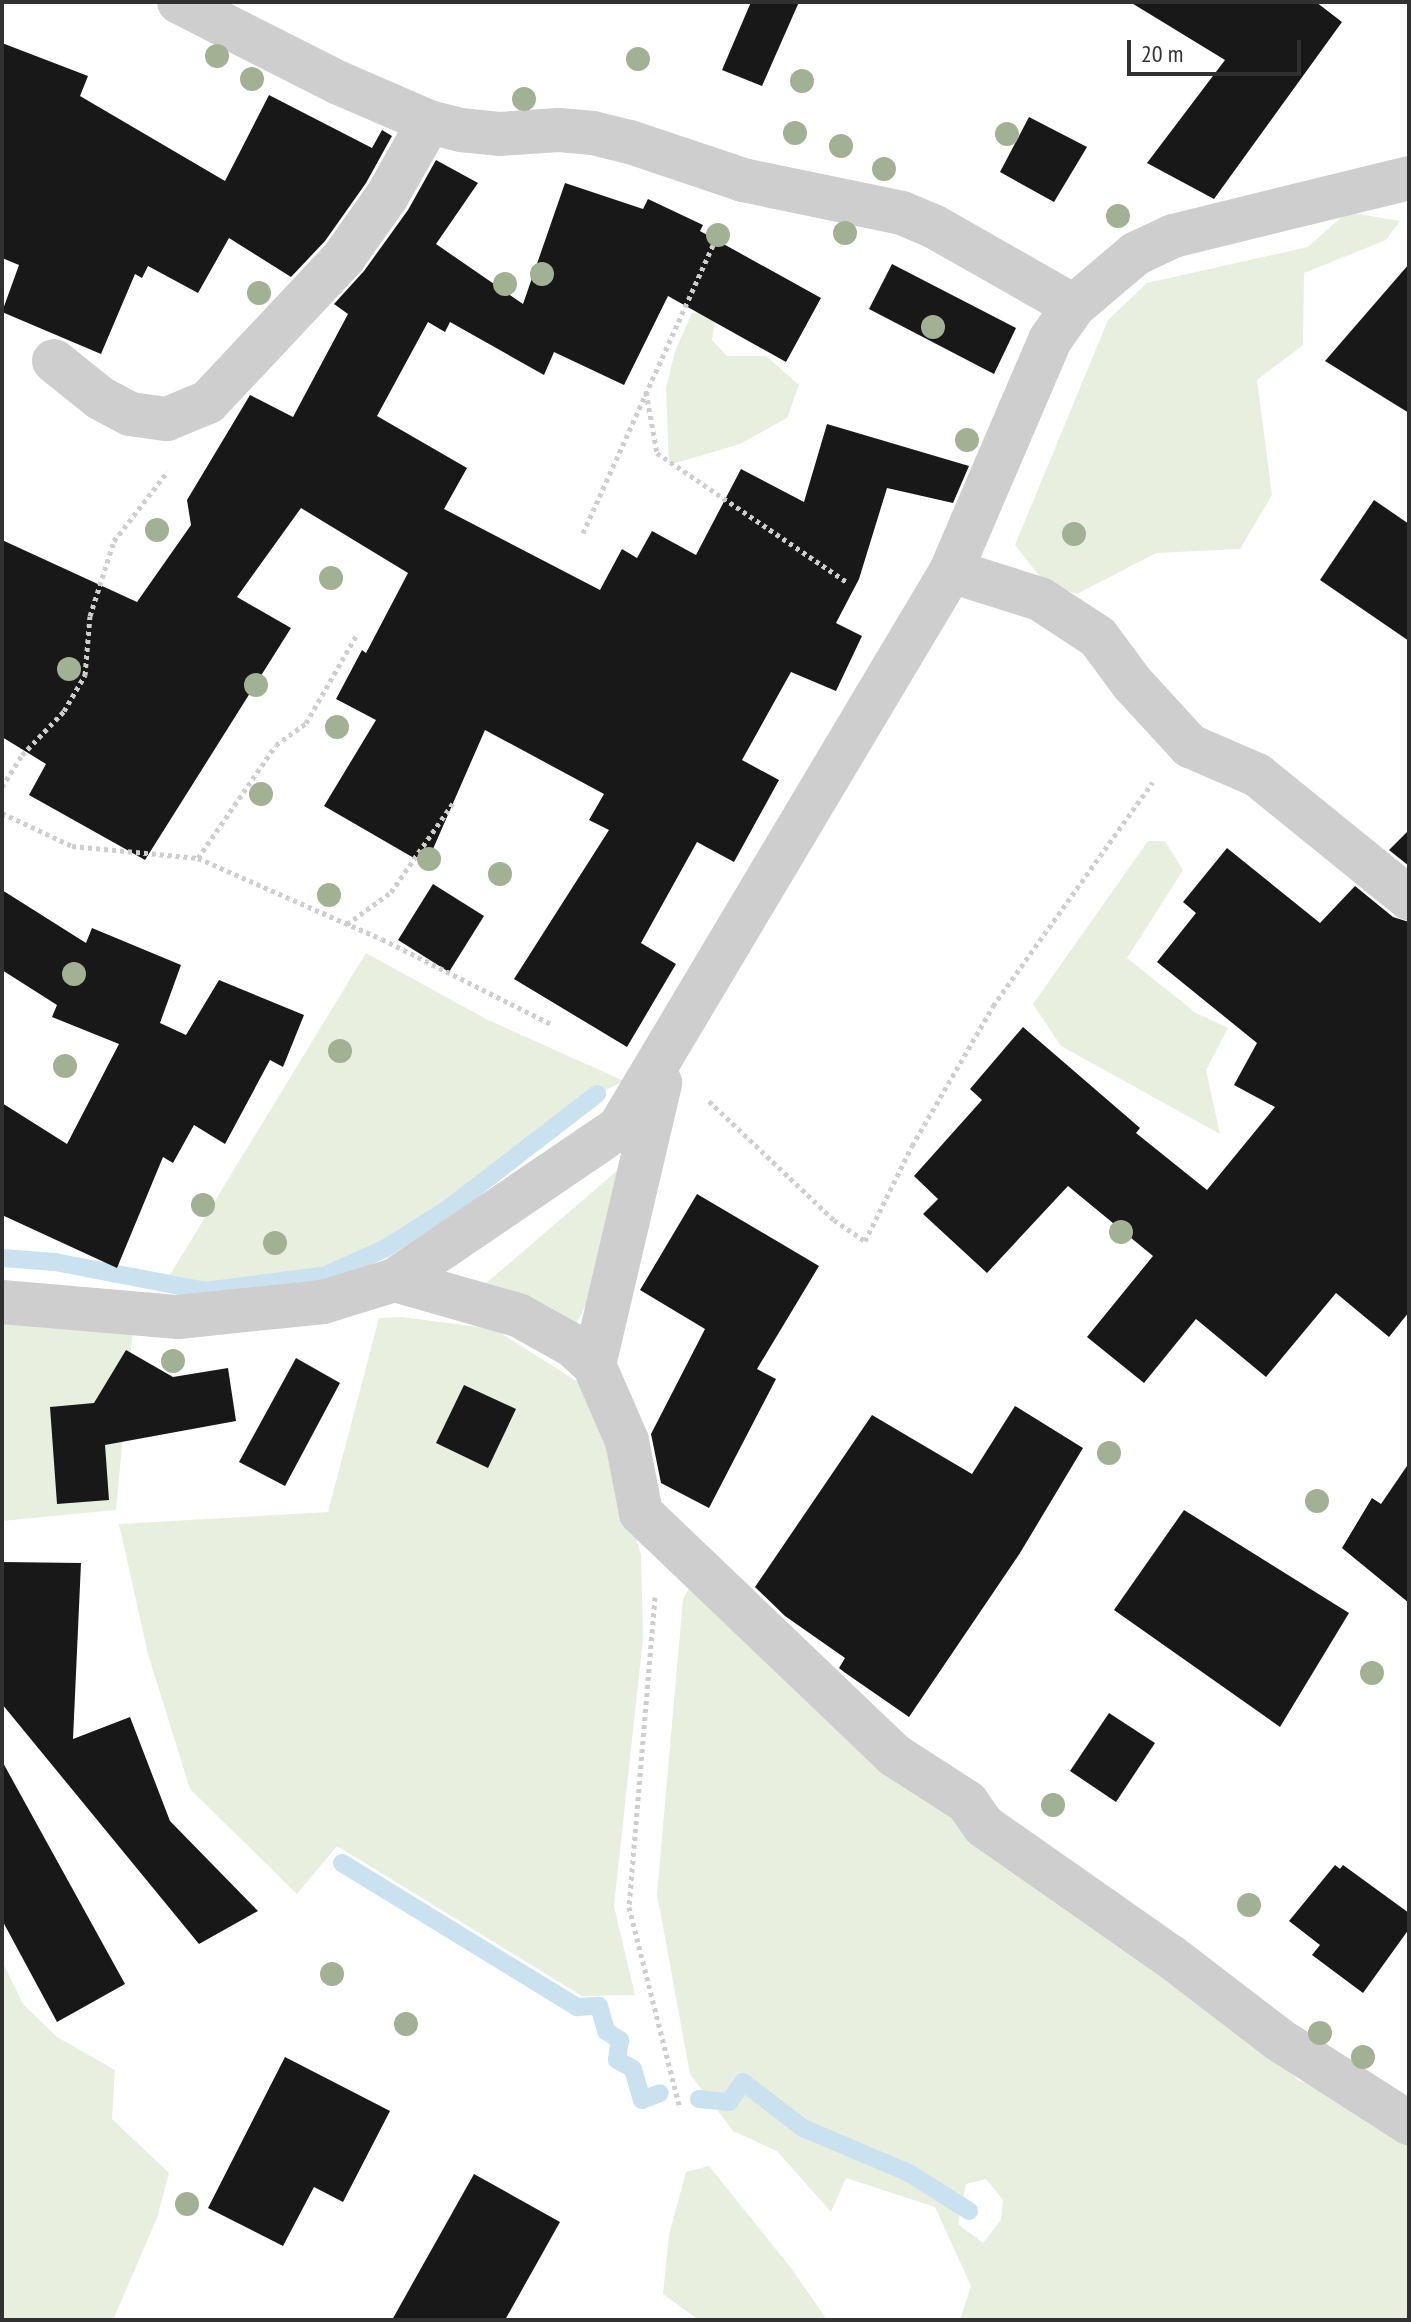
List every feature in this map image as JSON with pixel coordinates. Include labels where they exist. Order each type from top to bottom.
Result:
[{"type":"street","points":[[179,2],[339,83],[429,122],[461,130],[499,134],[559,130],[593,133],[630,142],[743,180],[902,213],[933,226],[1074,306]]},
{"type":"street","points":[[54,361],[100,398],[130,414],[167,419],[208,402],[344,257],[387,196],[429,122]]},
{"type":"street","points":[[2,1302],[178,1317],[222,1315],[323,1302],[395,1280],[619,1128],[951,571],[1050,340],[1074,306],[1135,254],[1173,236],[1409,178]]},
{"type":"street","points":[[951,571],[1040,599],[1098,637],[1132,683],[1190,746],[1257,775],[1409,898]]},
{"type":"street","points":[[594,1365],[666,1061]]},
{"type":"street","points":[[395,1280],[518,1315],[562,1338],[594,1365],[627,1441],[641,1513],[894,1755],[967,1802],[984,1826],[1170,1956],[1278,2039],[1409,2123]]},
{"type":"path","points":[[583,533],[743,180]]},
{"type":"path","points":[[646,391],[657,453],[848,583]]},
{"type":"path","points":[[2,787],[22,755],[64,711],[85,675],[90,616],[114,541],[179,456],[208,402]]},
{"type":"path","points":[[198,858],[276,745],[306,723],[356,636]]},
{"type":"path","points":[[666,1061],[834,1220],[865,1241],[912,1146],[993,1006],[1173,753],[1190,746]]},
{"type":"path","points":[[346,925],[391,892],[453,803]]},
{"type":"path","points":[[2,813],[72,846],[198,858],[553,1025]]},
{"type":"path","points":[[655,1593],[629,1907],[679,2105]]},
{"type":"green space","points":[[1347,212],[1400,221],[1386,240],[1304,273],[1303,345],[1257,380],[1272,495],[1240,549],[1156,553],[1077,594],[1045,583],[1015,545],[1108,320],[1147,283],[1308,247]]},
{"type":"green space","points":[[717,309],[712,340],[727,356],[766,356],[799,385],[787,418],[740,444],[669,465],[666,388],[675,351],[692,313]]},
{"type":"green space","points":[[1148,841],[1165,841],[1183,870],[1127,958],[1196,1013],[1228,1028],[1206,1070],[1220,1134],[1061,1046],[1033,1004]]},
{"type":"green space","points":[[366,953],[486,1019],[624,1081],[597,1094],[449,1208],[386,1248],[326,1275],[205,1291],[165,1283]]},
{"type":"green space","points":[[626,1163],[642,1186],[575,1327],[484,1285]]},
{"type":"green space","points":[[402,1317],[494,1329],[578,1382],[610,1451],[641,1555],[643,1638],[614,1906],[635,1995],[582,1996],[337,1846],[297,1894],[190,1789],[148,1654],[119,1524],[328,1512],[379,1318]]},
{"type":"green space","points":[[2,1322],[133,1328],[116,1510],[2,1521]]},
{"type":"green space","points":[[692,1583],[1181,1964],[1298,2080],[1409,2127],[1409,2320],[960,2320],[971,2286],[935,2207],[846,2178],[831,2212],[777,2151],[733,2131],[690,2074],[657,1894],[683,1599]],"holes":[[[986,2179],[1003,2200],[1001,2220],[983,2243],[958,2224],[966,2184]]]},
{"type":"green space","points":[[2,1961],[23,2004],[57,2037],[115,2070],[112,2119],[169,2173],[157,2218],[113,2320],[2,2320]]},
{"type":"green space","points":[[709,2166],[791,2268],[827,2320],[699,2320],[663,2294],[669,2235],[686,2172]]},
{"type":"building","points":[[751,2],[799,2],[762,86],[722,70]]},
{"type":"building","points":[[1130,2],[1316,2],[1342,22],[1214,199],[1147,163],[1225,60]]},
{"type":"building","points":[[2,43],[88,76],[80,96],[225,181],[269,95],[372,148],[382,130],[392,136],[366,183],[325,241],[291,277],[229,238],[198,293],[148,266],[142,278],[135,274],[101,354],[2,312],[19,265],[2,258]]},
{"type":"building","points":[[1029,117],[1087,147],[1054,202],[1000,172]]},
{"type":"building","points":[[436,160],[478,183],[436,244],[523,304],[565,183],[643,209],[648,199],[703,225],[700,231],[821,298],[786,362],[668,296],[624,385],[554,352],[544,375],[450,322],[445,332],[428,322],[377,416],[467,468],[444,509],[600,590],[622,549],[637,558],[652,531],[696,555],[741,469],[804,502],[827,424],[969,466],[953,503],[887,488],[859,579],[836,623],[862,636],[836,691],[791,672],[742,760],[779,780],[734,862],[697,842],[641,943],[676,964],[627,1047],[514,979],[609,830],[589,820],[604,794],[485,730],[426,865],[324,806],[376,720],[336,699],[362,650],[366,653],[408,573],[301,508],[237,597],[291,628],[145,860],[29,795],[46,764],[2,737],[2,540],[137,602],[191,525],[187,500],[250,395],[293,417],[348,314],[334,304],[364,271],[408,210]]},
{"type":"building","points":[[892,264],[1016,328],[994,374],[869,309]]},
{"type":"building","points":[[1409,264],[1409,413],[1325,361]]},
{"type":"building","points":[[1374,500],[1409,524],[1409,641],[1320,580]]},
{"type":"building","points":[[1409,830],[1409,866],[1389,850]]},
{"type":"building","points":[[1227,848],[1320,923],[1355,886],[1393,917],[1409,922],[1409,1312],[1389,1337],[1336,1293],[1266,1377],[1196,1319],[1144,1383],[1087,1337],[1153,1256],[1068,1186],[987,1273],[923,1214],[938,1199],[914,1176],[982,1100],[970,1089],[1023,1027],[1140,1128],[1136,1133],[1207,1190],[1275,1107],[1234,1085],[1257,1043],[1157,962],[1196,913],[1183,902]]},
{"type":"building","points":[[433,884],[484,916],[449,972],[398,940]]},
{"type":"building","points":[[2,890],[86,943],[92,928],[181,965],[160,1023],[186,1035],[219,980],[304,1015],[283,1067],[270,1060],[225,1144],[194,1125],[173,1163],[163,1157],[117,1268],[2,1215],[2,1103],[67,1144],[119,1044],[52,1017],[57,1005],[2,970]]},
{"type":"building","points":[[697,1194],[819,1266],[757,1369],[776,1379],[709,1508],[661,1483],[651,1434],[705,1329],[640,1290]]},
{"type":"building","points":[[126,1350],[173,1377],[228,1368],[236,1421],[105,1445],[109,1500],[57,1504],[50,1407],[94,1403]]},
{"type":"building","points":[[296,1358],[340,1383],[285,1486],[239,1462]]},
{"type":"building","points":[[464,1385],[516,1409],[488,1468],[436,1443]]},
{"type":"building","points":[[1015,1406],[1083,1448],[1020,1553],[909,1717],[839,1668],[845,1658],[785,1616],[755,1587],[872,1415],[972,1474]]},
{"type":"building","points":[[1409,1463],[1409,1603],[1342,1548],[1372,1498],[1381,1504]]},
{"type":"building","points":[[1184,1510],[1349,1613],[1280,1727],[1114,1610]]},
{"type":"building","points":[[2,1562],[81,1563],[73,1739],[130,1717],[170,1821],[258,1911],[199,1944],[2,1704]]},
{"type":"building","points":[[1109,1713],[1155,1743],[1116,1802],[1070,1771]]},
{"type":"building","points":[[2,1761],[125,1984],[57,2022],[2,1920]]},
{"type":"building","points":[[1335,1865],[1340,1869],[1343,1865],[1409,1913],[1409,1929],[1363,1993],[1312,1955],[1320,1945],[1289,1921]]},
{"type":"building","points":[[285,2057],[390,2111],[343,2202],[314,2187],[283,2246],[208,2208]]},
{"type":"building","points":[[474,2174],[560,2222],[505,2320],[392,2320]]},
{"type":"waterway","points":[[2,1258],[55,1262],[205,1291],[326,1275],[386,1248],[449,1208],[597,1094]]},
{"type":"waterway","points":[[342,1863],[577,2007],[599,2006],[606,2031],[620,2040],[617,2060],[633,2069],[642,2100],[660,2093]]},
{"type":"waterway","points":[[699,2099],[729,2102],[743,2082],[803,2128],[909,2173],[969,2211]]}]
